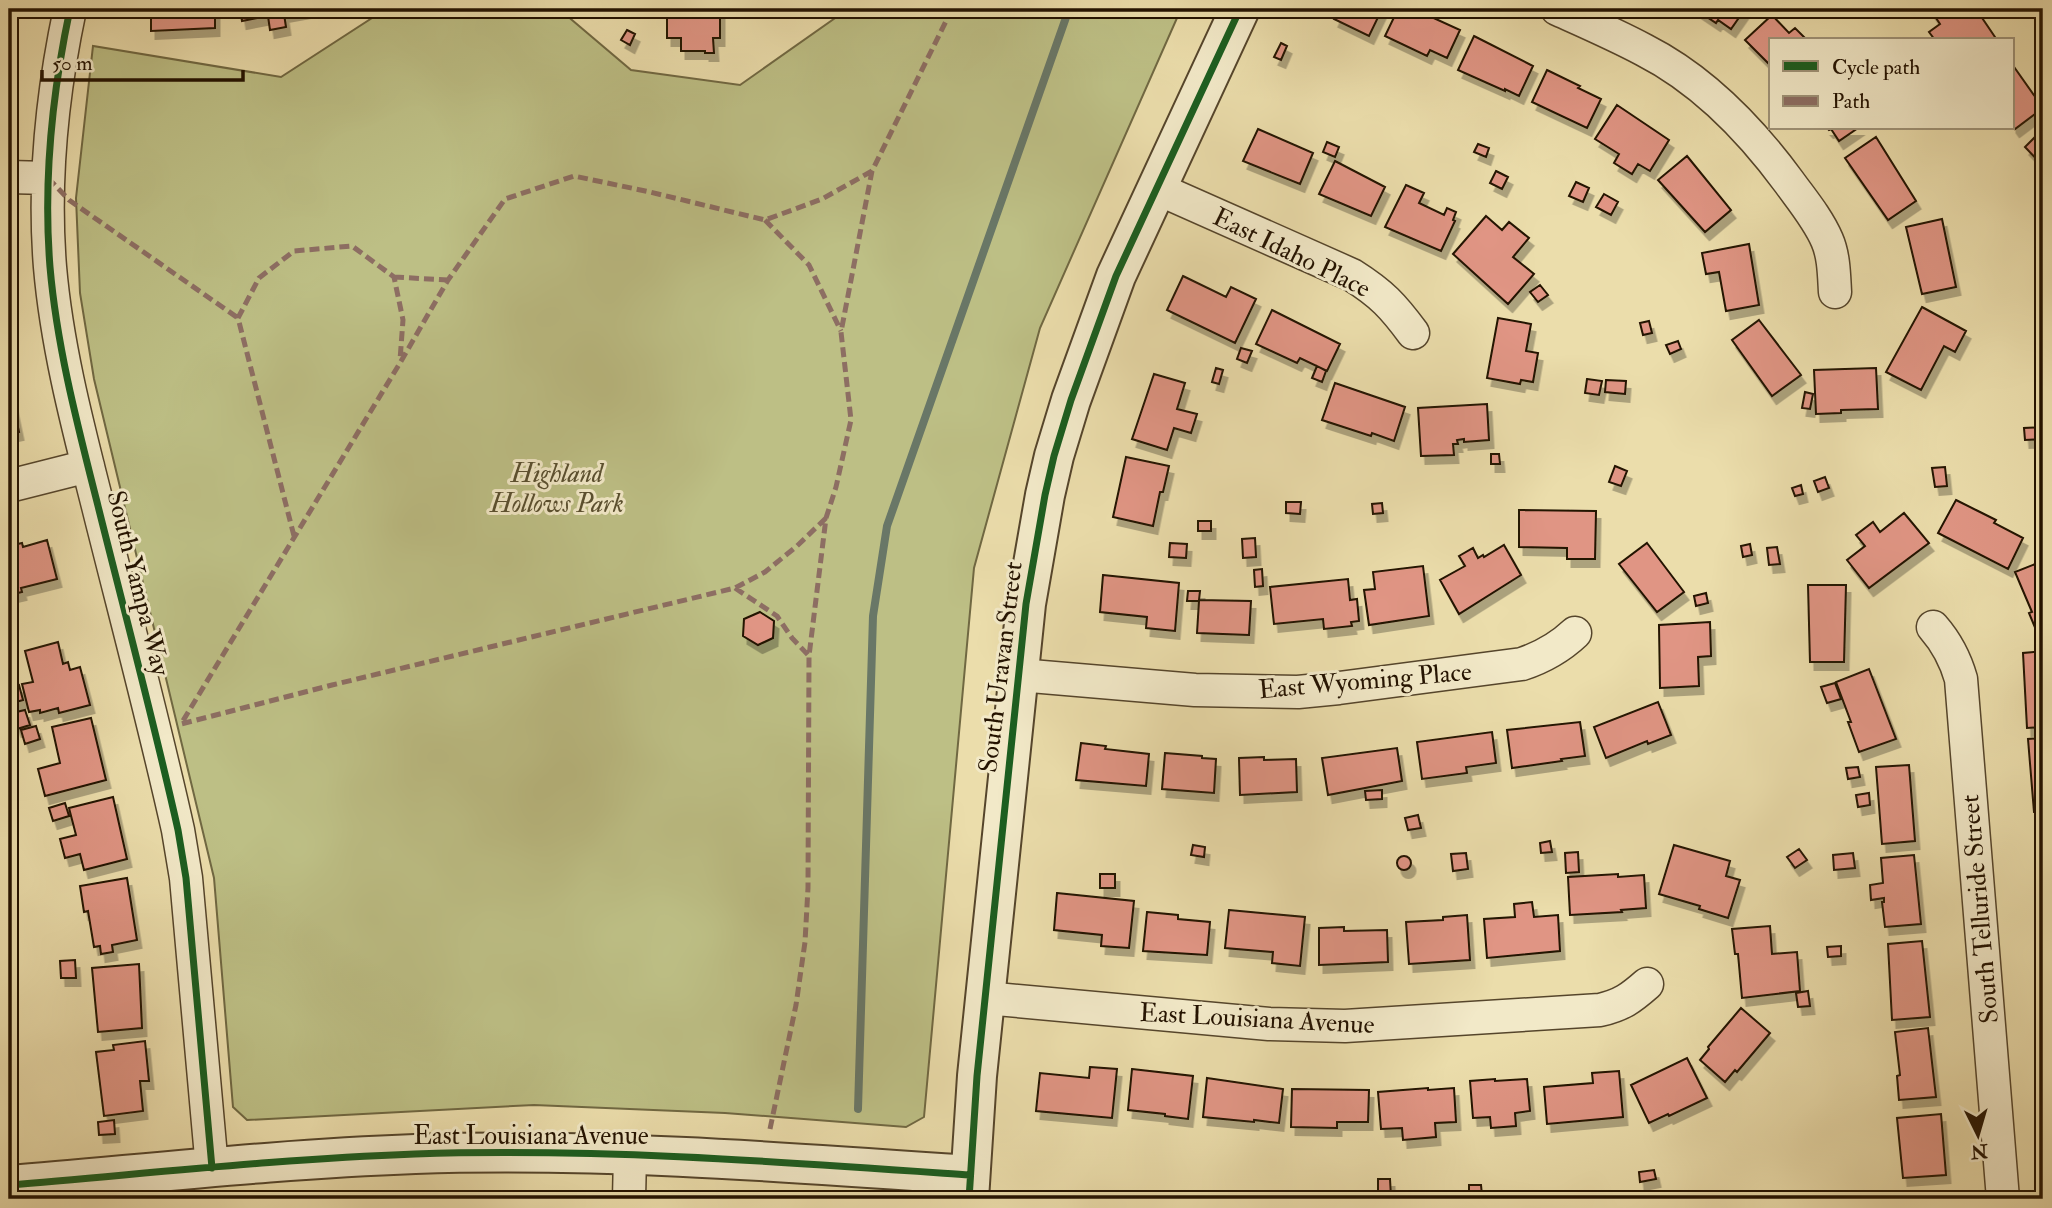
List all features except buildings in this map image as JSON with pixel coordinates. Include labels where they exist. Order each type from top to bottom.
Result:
[{"type":"street","name":"South Yampa Way","points":[[70,9],[53,104],[48,178],[50,266],[55,309],[88,466],[178,830],[186,878],[212,1168]]},
{"type":"street","name":"South Uravan Street","points":[[970,1187],[985,998],[1026,604],[1054,456],[1091,339],[1115,276],[1240,9]]},
{"type":"street","points":[[1557,9],[1646,50],[1697,83],[1742,124],[1808,208],[1827,240],[1835,292]]},
{"type":"street","points":[[9,177],[48,178]]},
{"type":"street","name":"East Idaho Place","points":[[1156,188],[1352,275],[1377,291],[1413,333]]},
{"type":"street","points":[[9,486],[88,466]]},
{"type":"street","name":"South Telluride Street","points":[[1933,626],[1947,643],[1961,679],[2003,1199]]},
{"type":"street","name":"East Wyoming Place","points":[[1019,675],[1195,690],[1298,692],[1522,664],[1544,656],[1576,633]]},
{"type":"street","name":"East Louisiana Avenue","points":[[985,998],[1269,1024],[1345,1026],[1601,1010],[1629,1000],[1647,984]]},
{"type":"street","name":"East Louisiana Avenue","points":[[9,1185],[415,1154],[581,1153],[731,1159],[970,1187]]},
{"type":"street","points":[[629,1199],[630,1155]]},
{"type":"green space","name":"Highland Hollows Park","points":[[386,9],[559,9],[631,70],[740,85],[848,9],[1181,9],[1040,328],[974,568],[924,1117],[906,1127],[725,1113],[534,1105],[247,1120],[233,1107],[214,878],[94,379],[80,293],[76,198],[93,46],[281,77]]},
{"type":"waterway","points":[[858,1109],[873,616],[887,526],[1069,9]]},
{"type":"marked path","points":[[770,1129],[796,1005],[805,942],[808,888],[809,656],[826,518],[851,420],[841,332],[872,171],[952,9]]},
{"type":"marked path","points":[[826,518],[765,572],[735,588],[181,724],[448,280],[505,199],[574,176],[765,220],[822,199],[872,171]]},
{"type":"marked path","points":[[48,178],[69,200],[238,318]]},
{"type":"marked path","points":[[765,220],[809,265],[841,331]]},
{"type":"marked path","points":[[294,536],[238,318],[259,278],[294,251],[352,246],[394,277],[403,320],[400,360]]},
{"type":"marked path","points":[[394,277],[448,280]]},
{"type":"marked path","points":[[735,588],[777,616],[809,656]]},
{"type":"cycle path","points":[[70,9],[58,73],[49,170],[48,234],[53,297],[76,417],[178,830],[186,878],[212,1168]]},
{"type":"cycle path","points":[[969,1199],[977,1076],[1026,604],[1045,495],[1071,400],[1116,276],[1240,9]]},
{"type":"cycle path","points":[[9,1185],[313,1159],[484,1153],[692,1157],[970,1175]]}]
